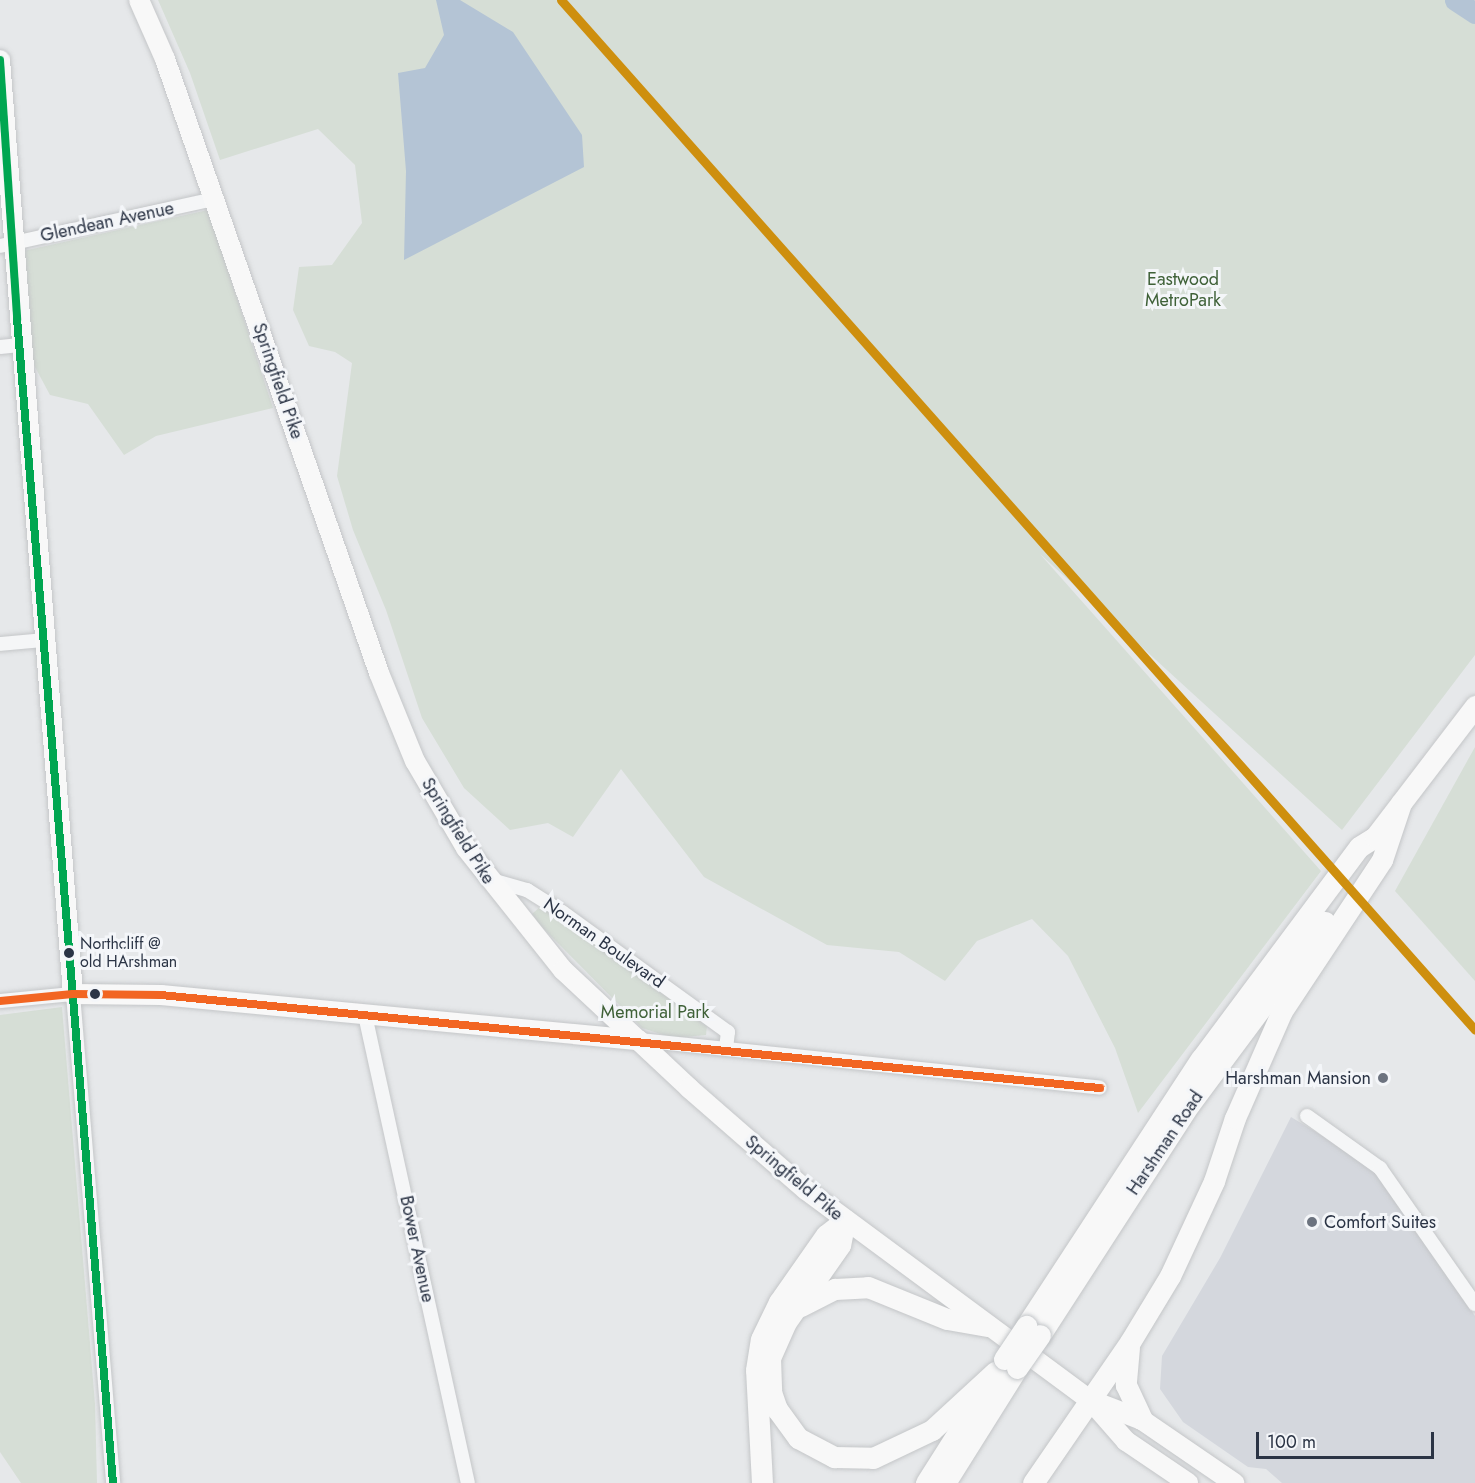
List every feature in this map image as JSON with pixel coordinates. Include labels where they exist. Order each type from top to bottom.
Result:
[{"type":"main road","name":"Springfield Pike","points":[[139,0],[214,199],[396,717],[437,803],[488,879],[563,970],[639,1040],[845,1220],[1090,1400],[1125,1441],[1188,1483]]},
{"type":"main road","points":[[0,60],[6,244],[20,345],[73,994],[161,995],[639,1040]]},
{"type":"main road","name":"Harshman Road","points":[[1006,1366],[1033,1330],[1175,1095],[1325,919],[1359,847],[1375,837],[1475,706]]},
{"type":"main road","points":[[1033,1483],[1130,1342],[1170,1276],[1214,1181],[1235,1118],[1325,919],[1382,860],[1401,803]]},
{"type":"main road","points":[[845,1220],[840,1245],[786,1322],[770,1358],[771,1392],[777,1409],[798,1438],[834,1457],[873,1458],[911,1443],[932,1430],[1006,1366]]},
{"type":"main road","points":[[762,1483],[756,1370],[761,1339],[780,1302],[826,1235],[845,1220]]},
{"type":"main road","points":[[786,1322],[820,1294],[852,1287],[883,1291],[947,1319],[988,1326]]},
{"type":"main road","points":[[1130,1342],[1126,1385],[1142,1420]]},
{"type":"main road","points":[[927,1483],[1006,1366]]},
{"type":"main road","points":[[945,1483],[1006,1366]]},
{"type":"main road","name":"Springfield Pike","points":[[1090,1400],[1142,1420],[1234,1483]]},
{"type":"street","name":"Glendean Avenue","points":[[6,244],[214,199]]},
{"type":"street","points":[[0,347],[20,345]]},
{"type":"street","points":[[0,644],[44,640]]},
{"type":"street","name":"Norman Boulevard","points":[[488,879],[527,890],[562,912],[728,1032],[726,1049]]},
{"type":"street","points":[[0,1001],[73,994],[113,1483]]},
{"type":"street","name":"Bower Avenue","points":[[365,1015],[468,1483]]},
{"type":"street","points":[[639,1040],[1100,1088]]},
{"type":"street","points":[[1307,1116],[1380,1168],[1475,1304]]},
{"type":"shaded area","points":[[1291,1117],[1365,1162],[1388,1186],[1475,1316],[1475,1483],[1282,1483],[1266,1469],[1248,1467],[1183,1422],[1160,1389],[1162,1356],[1220,1258]]},
{"type":"green space","name":"Eastwood MetroPark","points":[[158,0],[1475,0],[1475,655],[1342,830],[1040,554],[1321,871],[1138,1113],[1115,1048],[1068,956],[1032,919],[977,941],[945,981],[899,952],[827,945],[704,877],[621,769],[573,837],[548,823],[510,830],[464,788],[422,718],[386,610],[353,530],[337,476],[352,363],[335,352],[309,346],[293,310],[299,267],[332,265],[362,223],[355,165],[318,129],[220,160],[190,73]]},
{"type":"green space","points":[[208,210],[273,408],[156,436],[124,455],[88,404],[50,395],[28,354],[23,251]]},
{"type":"green space","points":[[1475,747],[1475,981],[1395,891]]},
{"type":"green space","name":"Memorial Park","points":[[541,906],[707,1026],[706,1035],[673,1038],[642,1028],[541,926],[532,914]]},
{"type":"green space","points":[[62,1007],[95,1404],[97,1483],[21,1483],[0,1452],[0,1015]]},
{"type":"water","points":[[436,0],[460,0],[513,32],[582,135],[584,167],[404,260],[406,171],[398,73],[425,68],[444,35]]},
{"type":"waterway","points":[[1455,0],[1475,13]]},
{"type":"transit line","points":[[561,0],[1475,1030]]},
{"type":"transit line","points":[[0,60],[17,318],[113,1483]]},
{"type":"transit line","points":[[0,1001],[73,994],[161,995],[1100,1088]]},
{"type":"place","name":"Northcliff @ old HArshman","points":[[69,953]]},
{"type":"place","name":"Harshman Mansion","points":[[1383,1078]]},
{"type":"place","name":"Comfort Suites","points":[[1312,1222]]}]
